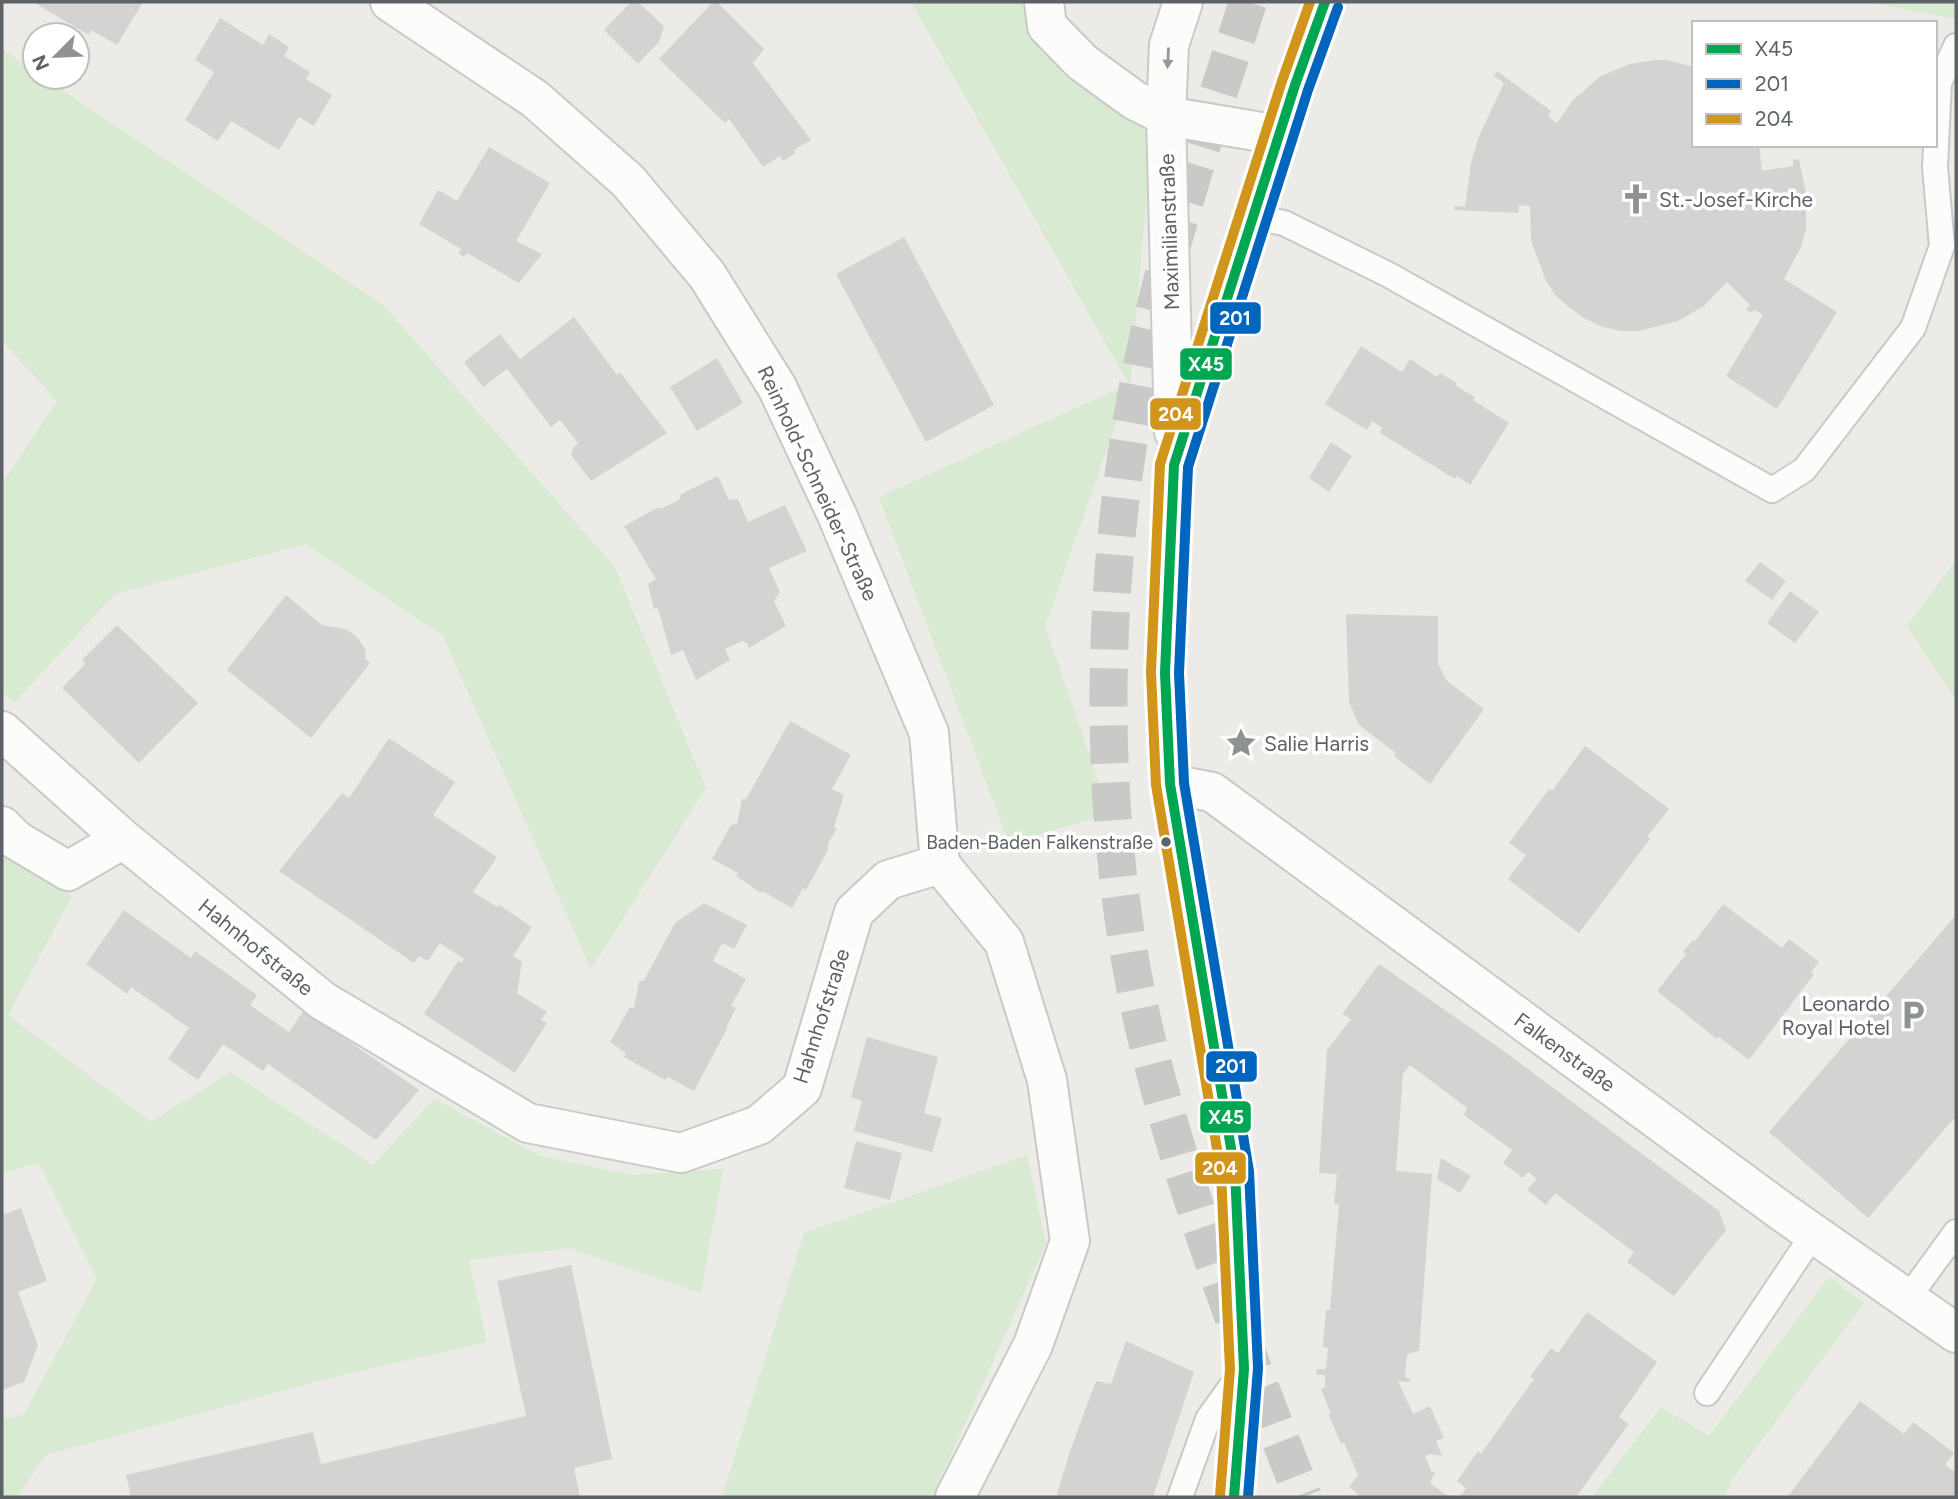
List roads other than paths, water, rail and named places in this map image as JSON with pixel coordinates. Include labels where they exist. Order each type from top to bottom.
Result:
[{"type":"street","name":"Reinhold-Schneider-Straße","points":[[390,2],[535,99],[628,181],[707,275],[777,387],[843,528],[929,733],[940,864]]},
{"type":"street","points":[[1044,2],[1047,26],[1082,62],[1134,100],[1166,116],[1280,135]]},
{"type":"street","name":"Maximilianstraße","points":[[1174,465],[1166,116],[1169,45],[1183,2]]},
{"type":"street","points":[[1234,1497],[1244,1369],[1235,1172],[1170,784],[1165,673],[1174,465],[1295,85],[1325,2]]},
{"type":"street","name":"Hahnhofstraße","points":[[2,730],[123,839],[323,1001],[528,1123],[681,1153],[759,1125],[802,1088],[854,912],[888,880],[940,864]]},
{"type":"street","name":"Falkenstraße","points":[[1170,784],[1212,792],[1814,1233],[1956,1333]]},
{"type":"street","points":[[2,826],[16,840],[68,871],[123,839]]},
{"type":"street","points":[[940,864],[1004,942],[1046,1080],[1070,1241],[1033,1345],[954,1497]]},
{"type":"lane","points":[[1937,125],[1939,83],[1956,46]]},
{"type":"lane","points":[[1253,217],[1284,223],[1389,275],[1772,490],[1804,470],[1913,328],[1942,246],[1935,167],[1936,147]]},
{"type":"lane","points":[[1707,1393],[1814,1233]]},
{"type":"lane","points":[[1908,1298],[1955,1237]]},
{"type":"lane","points":[[1180,1497],[1208,1419],[1244,1369]]},
{"type":"tunnel","points":[[1248,2],[1171,247],[1136,397],[1115,553],[1108,713],[1118,873],[1144,1028],[1176,1147],[1215,1265],[1303,1497]]},
{"type":"place","name":"St.-Josef-Kirche","points":[[1636,199]]},
{"type":"place","name":"Salie Harris","points":[[1241,743]]},
{"type":"place","name":"Baden-Baden Falkenstraße","points":[[1166,842]]},
{"type":"place","name":"Leonardo Royal Hotel","points":[[1913,1015]]}]
